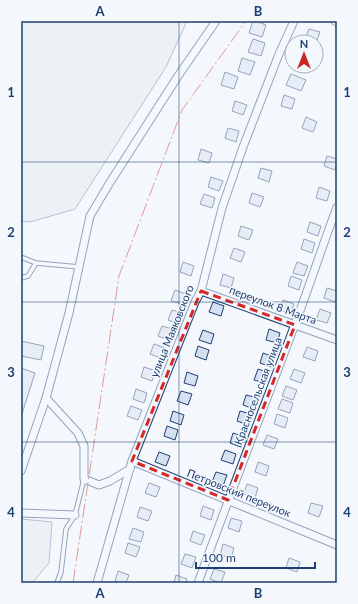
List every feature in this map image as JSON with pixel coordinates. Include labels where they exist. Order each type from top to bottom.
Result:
[{"type":"street","points":[[21,471],[46,398],[69,313],[90,216],[178,76],[216,21]]},
{"type":"street","name":"улица Маяковского","points":[[96,583],[132,461],[195,302],[201,291],[222,208],[243,147],[279,54],[294,21]]},
{"type":"street","name":"Красносельская улица","points":[[198,583],[295,325],[337,207]]},
{"type":"street","name":"переулок 8 Марта","points":[[201,291],[337,340]]},
{"type":"street","points":[[46,398],[78,433],[84,446],[84,479],[99,485],[110,481],[130,469]]},
{"type":"street","name":"Петровский переулок","points":[[132,461],[337,545]]},
{"type":"street","points":[[21,513],[75,515]]},
{"type":"lane","points":[[21,257],[36,263],[79,267]]},
{"type":"lane","points":[[21,278],[28,276],[36,263]]},
{"type":"lane","points":[[57,583],[61,572],[66,529],[75,515],[84,479]]},
{"type":"highlighted area","points":[[201,291],[295,325],[228,500],[132,461]]},
{"type":"shaded area","points":[[21,21],[187,21],[166,67],[75,209],[30,222],[21,221]]},
{"type":"shaded area","points":[[21,519],[52,522],[49,563],[32,583],[21,583]]},
{"type":"building","points":[[253,21],[266,25],[262,37],[249,33]]},
{"type":"building","points":[[309,29],[320,32],[319,34],[307,34]]},
{"type":"building","points":[[253,39],[265,43],[261,56],[248,52]]},
{"type":"building","points":[[242,58],[255,62],[250,75],[238,71]]},
{"type":"building","points":[[225,72],[238,77],[234,89],[221,85]]},
{"type":"building","points":[[291,74],[306,80],[301,91],[286,85]]},
{"type":"building","points":[[284,95],[295,99],[292,109],[281,106]]},
{"type":"building","points":[[235,101],[247,105],[243,115],[232,111]]},
{"type":"building","points":[[306,117],[317,122],[313,132],[302,128]]},
{"type":"building","points":[[228,128],[239,131],[236,142],[225,138]]},
{"type":"building","points":[[201,149],[212,153],[209,163],[198,160]]},
{"type":"building","points":[[327,156],[337,159],[335,170],[324,166]]},
{"type":"building","points":[[261,168],[272,171],[269,182],[258,178]]},
{"type":"building","points":[[211,177],[223,181],[219,191],[208,187]]},
{"type":"building","points":[[319,187],[330,191],[327,201],[316,198]]},
{"type":"building","points":[[252,193],[264,197],[260,207],[249,203]]},
{"type":"building","points":[[204,194],[215,198],[212,208],[200,204]]},
{"type":"building","points":[[310,222],[321,226],[318,236],[307,232]]},
{"type":"building","points":[[241,226],[253,230],[249,240],[238,236]]},
{"type":"building","points":[[304,239],[315,243],[312,253],[301,249]]},
{"type":"building","points":[[234,248],[245,252],[241,262],[230,258]]},
{"type":"building","points":[[183,262],[194,266],[191,276],[180,272]]},
{"type":"building","points":[[297,262],[308,266],[304,276],[293,273]]},
{"type":"building","points":[[223,274],[234,278],[231,288],[220,285]]},
{"type":"building","points":[[291,276],[302,280],[299,290],[288,286]]},
{"type":"building","points":[[327,288],[337,291],[335,302],[324,298]]},
{"type":"building","points":[[175,290],[186,294],[182,304],[171,301]]},
{"type":"building","points":[[283,300],[294,304],[290,314],[279,310]]},
{"type":"building","points":[[213,302],[224,306],[221,316],[209,312]]},
{"type":"building","points":[[320,309],[331,313],[327,323],[316,320]]},
{"type":"building","points":[[172,310],[183,313],[179,324],[168,320]]},
{"type":"building","points":[[162,326],[173,329],[169,340],[158,336]]},
{"type":"building","points":[[269,329],[280,333],[277,343],[266,340]]},
{"type":"building","points":[[203,330],[214,334],[211,344],[199,340]]},
{"type":"building","points":[[21,341],[44,346],[41,360],[21,356]]},
{"type":"building","points":[[154,344],[165,348],[161,358],[150,354]]},
{"type":"building","points":[[198,346],[209,350],[206,360],[195,356]]},
{"type":"building","points":[[307,347],[318,351],[315,361],[303,357]]},
{"type":"building","points":[[263,353],[274,357],[271,367],[260,363]]},
{"type":"building","points":[[144,367],[156,371],[152,381],[141,377]]},
{"type":"building","points":[[21,368],[35,373],[21,417]]},
{"type":"building","points":[[258,369],[269,373],[265,383],[254,380]]},
{"type":"building","points":[[294,369],[305,373],[301,383],[290,379]]},
{"type":"building","points":[[187,372],[198,376],[195,386],[184,383]]},
{"type":"building","points":[[286,386],[297,390],[293,400],[282,396]]},
{"type":"building","points":[[136,389],[147,393],[144,403],[133,399]]},
{"type":"building","points":[[181,391],[192,394],[188,405],[177,401]]},
{"type":"building","points":[[246,395],[258,398],[254,409],[243,405]]},
{"type":"building","points":[[282,399],[293,403],[290,413],[278,409]]},
{"type":"building","points":[[131,406],[142,410],[138,420],[127,416]]},
{"type":"building","points":[[173,411],[184,415],[181,425],[170,421]]},
{"type":"building","points":[[240,411],[251,414],[248,425],[237,421]]},
{"type":"building","points":[[277,414],[288,418],[285,428],[274,424]]},
{"type":"building","points":[[167,426],[178,430],[175,440],[164,436]]},
{"type":"building","points":[[233,433],[244,437],[241,447],[230,443]]},
{"type":"building","points":[[267,435],[278,439],[274,449],[263,445]]},
{"type":"building","points":[[225,450],[236,454],[233,464],[221,460]]},
{"type":"building","points":[[159,452],[170,456],[166,466],[155,462]]},
{"type":"building","points":[[258,462],[269,466],[266,476],[255,472]]},
{"type":"building","points":[[216,472],[227,475],[223,486],[212,482]]},
{"type":"building","points":[[149,483],[160,487],[156,497],[145,493]]},
{"type":"building","points":[[247,484],[258,488],[255,498],[244,494]]},
{"type":"building","points":[[311,503],[323,506],[319,517],[308,513]]},
{"type":"building","points":[[203,506],[214,510],[211,520],[200,516]]},
{"type":"building","points":[[140,507],[152,511],[148,521],[137,517]]},
{"type":"building","points":[[231,518],[242,521],[239,532],[228,528]]},
{"type":"building","points":[[133,528],[144,532],[141,542],[129,539]]},
{"type":"building","points":[[193,531],[205,535],[201,545],[190,541]]},
{"type":"building","points":[[128,543],[140,547],[136,557],[125,553]]},
{"type":"building","points":[[223,544],[234,548],[231,558],[220,555]]},
{"type":"building","points":[[185,554],[196,557],[192,568],[181,564]]},
{"type":"building","points":[[289,558],[300,562],[297,572],[286,568]]},
{"type":"building","points":[[214,569],[225,572],[221,583],[210,579]]},
{"type":"building","points":[[118,571],[129,575],[126,583],[115,581]]},
{"type":"building","points":[[176,575],[187,579],[186,583],[174,583]]},
{"type":"power","points":[[73,583],[119,276],[182,110],[246,21]]}]
